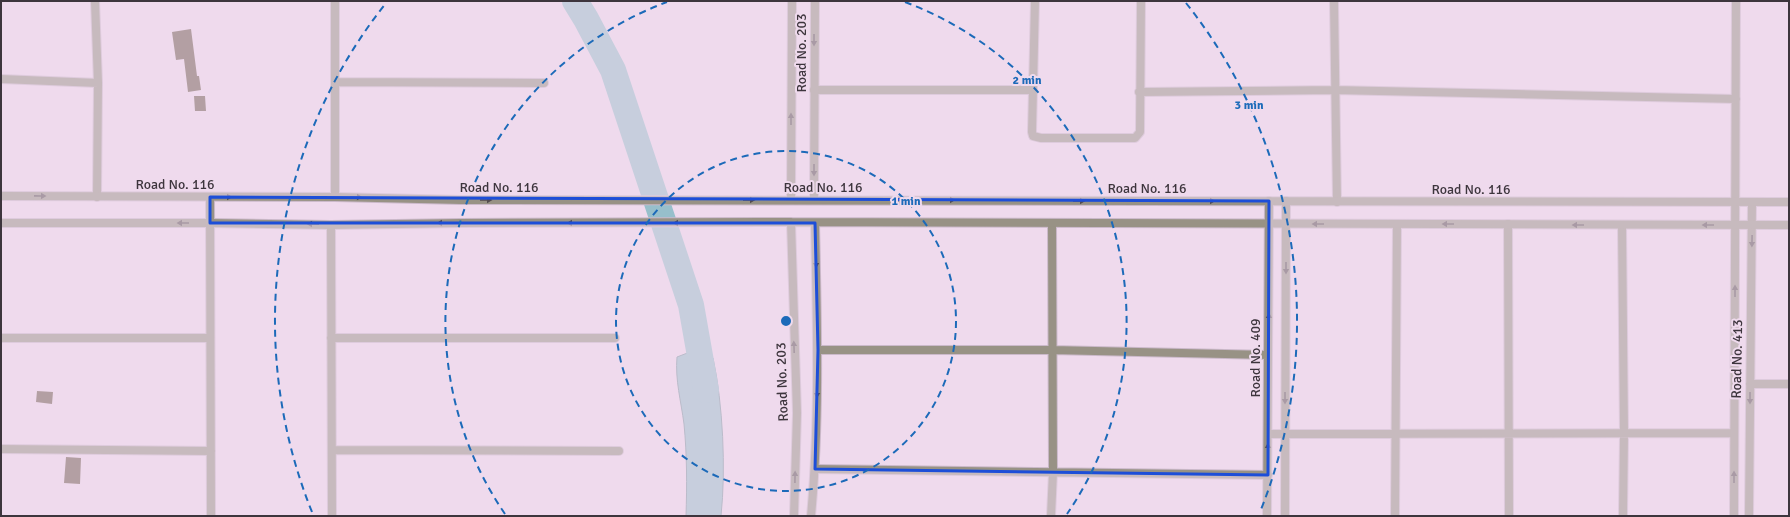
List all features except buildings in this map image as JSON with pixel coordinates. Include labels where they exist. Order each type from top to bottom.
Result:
[{"type":"street","points":[[95,1],[98,83],[97,197]]},
{"type":"street","points":[[335,1],[335,197]]},
{"type":"street","name":"Road No. 203","points":[[791,200],[792,1]]},
{"type":"street","name":"Road No. 203","points":[[814,1],[814,200]]},
{"type":"street","points":[[1035,1],[1032,132],[1033,136],[1041,138],[1135,138],[1140,132],[1139,92],[1141,1]]},
{"type":"street","points":[[1334,1],[1334,90],[1337,202]]},
{"type":"street","name":"Road No. 413","points":[[1734,516],[1736,1]]},
{"type":"street","points":[[1,79],[98,83]]},
{"type":"street","points":[[335,82],[544,83]]},
{"type":"street","points":[[814,90],[1033,90]]},
{"type":"street","points":[[1139,92],[1334,90],[1736,99]]},
{"type":"street","name":"Road No. 116","points":[[1,196],[335,197],[461,200],[1789,202]]},
{"type":"street","points":[[210,197],[211,516]]},
{"type":"street","name":"Road No. 409","points":[[1267,516],[1269,201]]},
{"type":"street","points":[[1285,516],[1286,201]]},
{"type":"street","name":"Road No. 413","points":[[1749,516],[1752,202]]},
{"type":"street","points":[[1,223],[210,223],[331,225],[791,222],[1052,224],[1789,225]]},
{"type":"street","name":"Road No. 203","points":[[791,222],[797,413],[794,516]]},
{"type":"street","points":[[811,516],[815,469],[818,350],[815,223]]},
{"type":"street","points":[[1052,224],[1052,516]]},
{"type":"street","points":[[1395,516],[1397,224]]},
{"type":"street","points":[[1508,224],[1509,516]]},
{"type":"street","points":[[331,225],[332,516]]},
{"type":"street","points":[[1622,225],[1624,434],[1623,516]]},
{"type":"street","points":[[1,338],[210,338]]},
{"type":"street","points":[[332,338],[615,338]]},
{"type":"street","points":[[818,350],[1052,350],[1268,356]]},
{"type":"street","points":[[1750,384],[1789,384]]},
{"type":"street","points":[[1268,434],[1734,434]]},
{"type":"street","points":[[1,449],[211,451]]},
{"type":"street","points":[[332,450],[619,451]]},
{"type":"street","points":[[815,469],[1268,475]]},
{"type":"highlighted area","points":[[210,197],[1269,201],[1268,475],[815,469],[818,350],[815,223],[210,223]]},
{"type":"water","points":[[690,352],[713,358],[719,395],[723,437],[723,498],[721,516],[686,516],[686,447],[678,382],[677,357]]},
{"type":"waterway","points":[[575,1],[613,70],[691,305],[706,390]]}]
